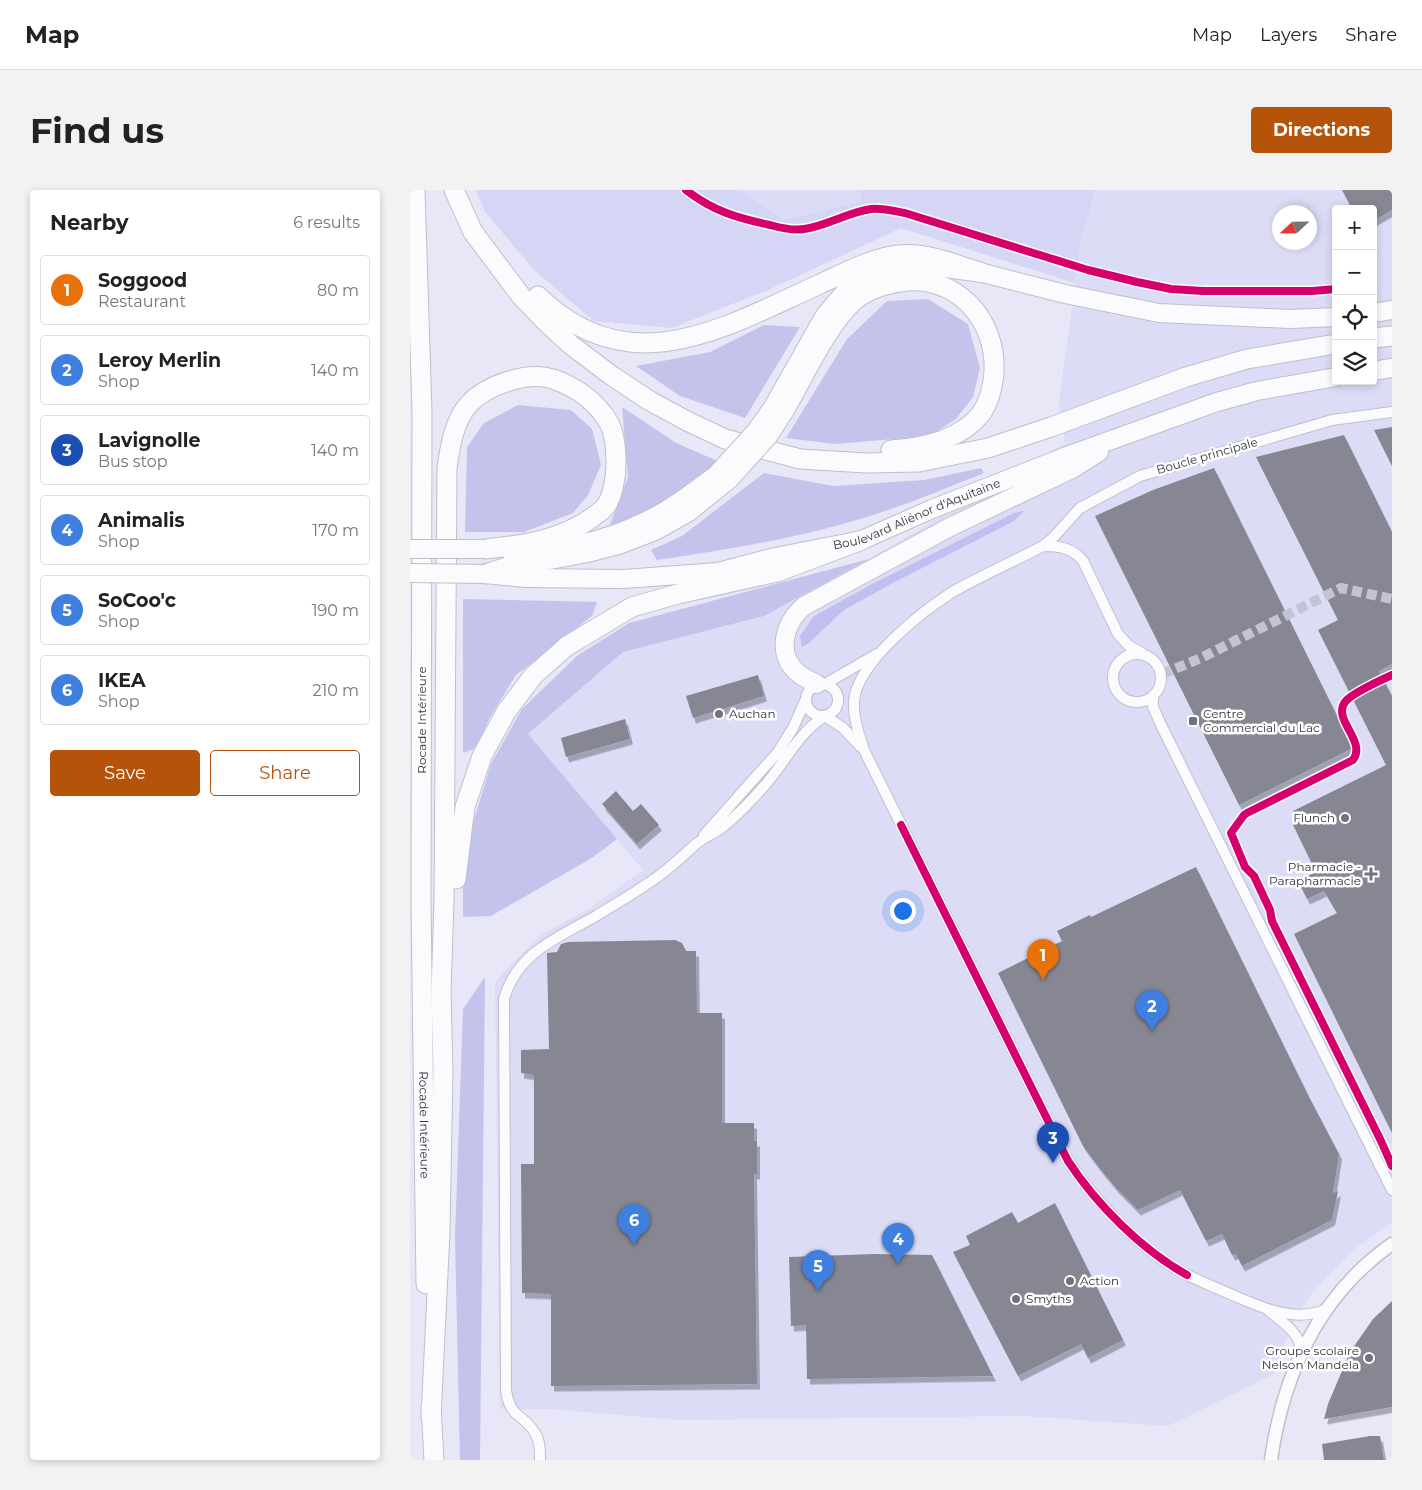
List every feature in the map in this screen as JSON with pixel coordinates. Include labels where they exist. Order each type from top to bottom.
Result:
[{"type":"highway","name":"Rocade Intérieure","points":[[415,190],[422,412],[420,901],[424,1204],[434,1460]]},
{"type":"highway","points":[[454,190],[473,232],[521,296],[571,345],[612,376],[687,422],[725,439],[800,459],[866,464],[919,462],[988,448],[1051,427],[1194,374],[1248,359],[1332,345]]},
{"type":"highway","points":[[473,232],[554,312],[589,332],[615,341],[644,344],[699,335],[734,323],[871,261],[900,255],[930,256],[983,273],[1064,294],[1159,313],[1231,318],[1332,317]]},
{"type":"highway","points":[[485,574],[524,562],[585,553],[620,544],[654,531],[688,512],[722,477],[767,437],[778,409],[825,315],[849,288],[874,273],[903,265],[929,266],[983,273]]},
{"type":"highway","points":[[778,409],[836,320],[856,299],[879,286],[907,281],[929,283],[955,291],[975,309],[988,329],[995,362],[993,388],[980,414],[963,430],[916,449],[800,459]]},
{"type":"highway","points":[[1377,312],[1392,310]]},
{"type":"highway","points":[[1377,338],[1392,336]]},
{"type":"highway","points":[[1377,370],[1392,368]]},
{"type":"highway","points":[[410,549],[486,549],[523,545],[574,529],[605,507],[616,480],[616,453],[610,425],[595,404],[582,394],[553,379],[539,378],[506,382],[485,392],[469,405],[459,421],[451,443],[448,468],[446,571],[444,901],[441,992],[443,1070],[440,1232],[431,1417]]},
{"type":"highway","name":"Boulevard Aliénor d'Aquitaine","points":[[410,573],[485,574],[525,578],[624,579],[718,572],[775,557],[862,540],[941,505],[1067,456],[1217,402],[1257,392],[1332,378]]},
{"type":"highway","points":[[821,684],[799,674],[790,664],[785,652],[784,637],[795,613],[804,606],[950,527],[1074,468],[1129,434]]},
{"type":"highway","points":[[486,549],[523,553],[582,543],[615,534],[648,520],[722,477]]},
{"type":"highway","points":[[443,1070],[450,991],[457,862],[465,807],[482,756],[506,712],[533,676],[566,646],[632,607],[678,594],[776,572],[862,540]]},
{"type":"street","name":"Boucle principale","points":[[880,652],[916,619],[951,593],[1043,546],[1057,534],[1080,508],[1140,476],[1332,420],[1392,412]]},
{"type":"street","points":[[1043,546],[1064,548],[1078,554],[1084,561],[1118,634],[1129,646],[1149,656],[1155,660],[1162,674],[1160,687],[1153,697],[1140,702],[1127,700],[1116,689],[1113,673],[1121,659],[1134,653],[1142,653]]},
{"type":"street","points":[[699,842],[778,752],[794,728],[808,690],[880,652]]},
{"type":"street","points":[[880,652],[858,684],[854,700],[856,724],[864,750],[1068,1161],[1111,1214],[1138,1240],[1160,1258],[1187,1275],[1268,1310],[1295,1315],[1315,1314],[1324,1310]]},
{"type":"street","points":[[540,1460],[538,1440],[534,1431],[511,1408],[506,1390],[504,999],[508,984],[515,972],[533,953],[545,944],[659,876],[744,807],[766,784],[804,733],[813,724],[834,710],[838,700],[835,689],[821,684]]},
{"type":"street","points":[[1153,697],[1153,707],[1163,729],[1392,1190]]},
{"type":"street","points":[[805,701],[810,711],[814,714],[825,716],[843,728],[864,750]]},
{"type":"street","points":[[1270,1460],[1280,1408],[1302,1353],[1324,1310],[1347,1282],[1392,1244]]},
{"type":"street","points":[[1268,1310],[1288,1326],[1298,1338],[1302,1353]]},
{"type":"shaded area","points":[[476,190],[738,190],[785,220],[861,201],[860,190],[1095,190],[1081,242],[1075,283],[901,228],[768,290],[672,328],[594,321],[535,271],[485,212]]},
{"type":"shaded area","points":[[738,190],[860,190],[861,201],[785,220]]},
{"type":"shaded area","points":[[1095,190],[1392,190],[1392,1223],[1353,1250],[1312,1293],[1291,1326],[1274,1374],[1168,1426],[1023,1416],[677,1420],[552,1409],[500,1409],[495,982],[541,935],[590,908],[643,870],[528,734],[623,652],[764,616],[869,559],[1065,443],[1059,402],[1081,242]]},
{"type":"shaded area","points":[[928,299],[968,324],[980,368],[973,397],[956,419],[929,436],[835,444],[786,438],[847,339],[887,301]]},
{"type":"shaded area","points":[[764,325],[800,327],[745,418],[680,396],[636,366],[710,352]]},
{"type":"shaded area","points":[[518,405],[571,410],[592,429],[601,465],[588,495],[573,513],[524,532],[465,532],[467,447],[484,423]]},
{"type":"shaded area","points":[[622,407],[676,443],[720,462],[677,494],[643,515],[610,525],[628,477]]},
{"type":"shaded area","points":[[981,468],[984,473],[934,493],[885,511],[829,528],[743,546],[657,560],[651,550],[682,536],[764,473],[833,486],[924,480]]},
{"type":"shaded area","points":[[1024,511],[1014,521],[844,610],[808,644],[802,647],[800,636],[814,616],[870,585],[1014,513]]},
{"type":"shaded area","points":[[869,559],[764,616],[623,652],[528,734],[617,839],[592,858],[491,916],[463,917],[463,884],[469,836],[491,764],[522,709],[577,656],[629,623]]},
{"type":"shaded area","points":[[463,599],[597,602],[592,616],[516,675],[490,717],[476,748],[463,753]]},
{"type":"shaded area","points":[[485,977],[480,1460],[460,1460],[455,1237],[463,1009]]},
{"type":"building","points":[[1342,190],[1392,190],[1392,210],[1377,219],[1377,205],[1350,205]]},
{"type":"building","points":[[1392,427],[1392,466],[1374,430]]},
{"type":"building","points":[[1344,435],[1392,532],[1392,664],[1379,671],[1392,696],[1392,1133],[1294,934],[1337,913],[1324,891],[1307,899],[1298,881],[1316,872],[1293,825],[1299,822],[1293,811],[1386,765],[1318,630],[1338,620],[1256,457]]},
{"type":"building","points":[[1214,468],[1353,748],[1239,805],[1095,516],[1153,490]]},
{"type":"building","points":[[758,675],[764,696],[693,718],[686,696]]},
{"type":"building","points":[[625,719],[630,739],[566,757],[561,738]]},
{"type":"building","points":[[616,791],[633,811],[641,804],[659,825],[637,844],[602,804]]},
{"type":"building","points":[[1196,867],[1339,1154],[1333,1193],[1338,1191],[1332,1220],[1242,1266],[1236,1254],[1232,1255],[1222,1234],[1206,1241],[1180,1190],[1138,1210],[1101,1170],[1083,1146],[998,973],[1062,941],[1057,931],[1090,915],[1091,917]]},
{"type":"building","points":[[675,940],[682,943],[686,951],[696,951],[697,1013],[722,1013],[722,1123],[754,1123],[754,1141],[757,1141],[757,1174],[754,1174],[757,1384],[551,1386],[551,1294],[522,1293],[521,1164],[534,1164],[534,1075],[521,1073],[521,1050],[549,1049],[547,953],[557,952],[561,944],[568,942]]},
{"type":"building","name":"Smyths","points":[[1055,1203],[1123,1340],[1088,1358],[1081,1344],[1018,1376],[953,1252],[970,1245],[966,1236],[1012,1212],[1018,1223]]},
{"type":"building","points":[[875,1254],[932,1255],[993,1376],[807,1379],[806,1325],[791,1326],[789,1257]]},
{"type":"building","name":"Groupe scolaire Nelson Mandela","points":[[1392,1301],[1392,1407],[1324,1419],[1328,1404],[1350,1352],[1373,1319]]},
{"type":"building","points":[[1380,1436],[1384,1460],[1324,1460],[1322,1444]]},
{"type":"tunnel","points":[[1162,674],[1201,658],[1341,588],[1392,599]]},
{"type":"cycle path","points":[[686,190],[726,213],[747,220],[800,230],[871,209],[884,209],[905,213],[1088,270],[1171,289],[1203,291],[1332,289]]},
{"type":"cycle path","points":[[1392,675],[1360,691],[1345,702],[1342,709],[1343,716],[1356,745],[1356,753],[1353,760],[1247,813],[1231,833],[1245,867],[1254,876],[1270,910],[1272,921],[1392,1166]]},
{"type":"cycle path","points":[[901,825],[1068,1161],[1092,1194],[1137,1240],[1170,1265],[1187,1275]]},
{"type":"place","name":"Auchan","points":[[719,714]]},
{"type":"place","name":"Centre Commercial du Lac","points":[[1193,721]]},
{"type":"place","name":"Flunch","points":[[1345,818]]},
{"type":"place","name":"Pharmacie - Parapharmacie","points":[[1371,874]]},
{"type":"place","name":"Soggood","points":[[1043,980]]},
{"type":"place","name":"Leroy Merlin","points":[[1152,1031]]},
{"type":"place","name":"Lavignolle","points":[[1053,1163]]},
{"type":"place","name":"IKEA","points":[[634,1245]]},
{"type":"place","name":"Animalis","points":[[898,1264]]},
{"type":"place","name":"Action","points":[[1070,1281]]},
{"type":"place","name":"SoCoo'c","points":[[818,1291]]},
{"type":"place","name":"Smyths","points":[[1016,1299]]},
{"type":"place","name":"Groupe scolaire Nelson Mandela","points":[[1369,1358]]}]
